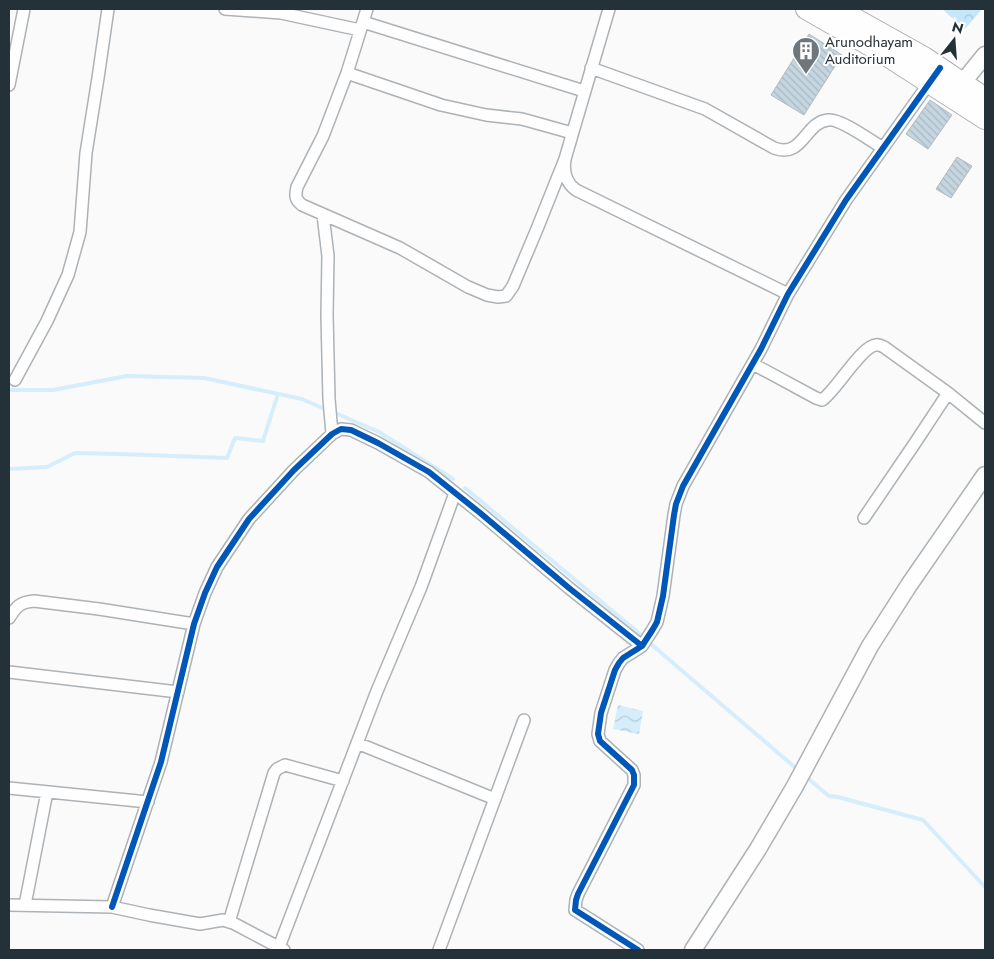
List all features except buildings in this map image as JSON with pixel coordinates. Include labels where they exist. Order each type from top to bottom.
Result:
[{"type":"highway","points":[[806,9],[881,52],[935,75],[957,90],[985,119]]},
{"type":"highway","points":[[838,9],[924,57],[935,75]]},
{"type":"highway","points":[[957,90],[985,98]]},
{"type":"street","points":[[9,85],[24,9]]},
{"type":"street","points":[[15,380],[47,321],[68,275],[80,232],[86,153],[108,9]]},
{"type":"street","points":[[225,9],[281,13],[361,26],[584,91]]},
{"type":"street","points":[[367,9],[347,73],[323,136],[297,188],[296,200],[302,206],[400,248],[468,287],[498,298],[506,296],[516,278],[565,159],[609,9]]},
{"type":"street","points":[[957,90],[985,55]]},
{"type":"street","points":[[591,68],[705,110],[780,150],[794,148],[817,124],[828,119],[842,123],[883,148]]},
{"type":"street","points":[[347,73],[441,105],[486,115],[522,119],[572,133]]},
{"type":"street","points":[[638,950],[575,910],[578,894],[634,785],[632,770],[600,741],[598,734],[614,670],[623,658],[642,646],[657,622],[663,596],[675,510],[683,486],[753,364],[788,294],[846,200],[935,75]]},
{"type":"street","points":[[565,159],[564,168],[566,176],[569,183],[576,190],[788,294]]},
{"type":"street","points":[[323,215],[328,256],[327,315],[329,399],[332,434]]},
{"type":"street","points":[[753,364],[822,400],[867,349],[877,344],[884,347],[948,393],[985,423]]},
{"type":"street","points":[[864,518],[948,393]]},
{"type":"street","points":[[112,907],[161,762],[194,624],[217,567],[249,519],[294,470],[332,434],[341,429],[378,443],[429,472],[642,646]]},
{"type":"street","points":[[693,950],[758,849],[795,786],[870,646],[909,585],[985,476]]},
{"type":"street","points":[[9,905],[112,907],[200,924],[223,920],[282,949],[357,743],[421,587],[455,493]]},
{"type":"street","points":[[9,618],[18,605],[34,601],[194,624]]},
{"type":"street","points":[[9,672],[178,692]]},
{"type":"street","points":[[439,950],[524,720]]},
{"type":"street","points":[[357,743],[495,799]]},
{"type":"street","points":[[229,922],[274,773],[277,769],[285,765],[292,766],[343,781]]},
{"type":"street","points":[[9,788],[148,802]]},
{"type":"street","points":[[25,906],[47,792]]},
{"type":"green space","points":[[942,9],[982,9],[965,29]]},
{"type":"water","points":[[618,705],[643,711],[639,734],[613,729]]},
{"type":"waterway","points":[[9,390],[53,390],[127,376],[204,378],[302,399],[327,410]]},
{"type":"waterway","points":[[9,469],[47,467],[75,453],[227,458],[235,438],[263,441],[278,394]]},
{"type":"waterway","points":[[333,412],[379,432],[453,479]]},
{"type":"waterway","points":[[465,488],[640,634]]},
{"type":"waterway","points":[[652,645],[798,770]]},
{"type":"waterway","points":[[805,776],[829,796],[923,820],[985,887]]},
{"type":"cycle path","points":[[638,950],[575,910],[578,894],[634,785],[632,770],[600,741],[598,734],[601,713],[615,670],[623,658],[642,646],[657,622],[663,596],[676,504],[683,486],[761,349],[788,294],[846,200],[940,68]]},
{"type":"cycle path","points":[[112,907],[161,762],[194,624],[217,567],[249,519],[294,470],[332,434],[341,429],[351,430],[378,443],[429,472],[642,646]]},
{"type":"place","name":"Arunodhayam Auditorium","points":[[806,75]]}]
